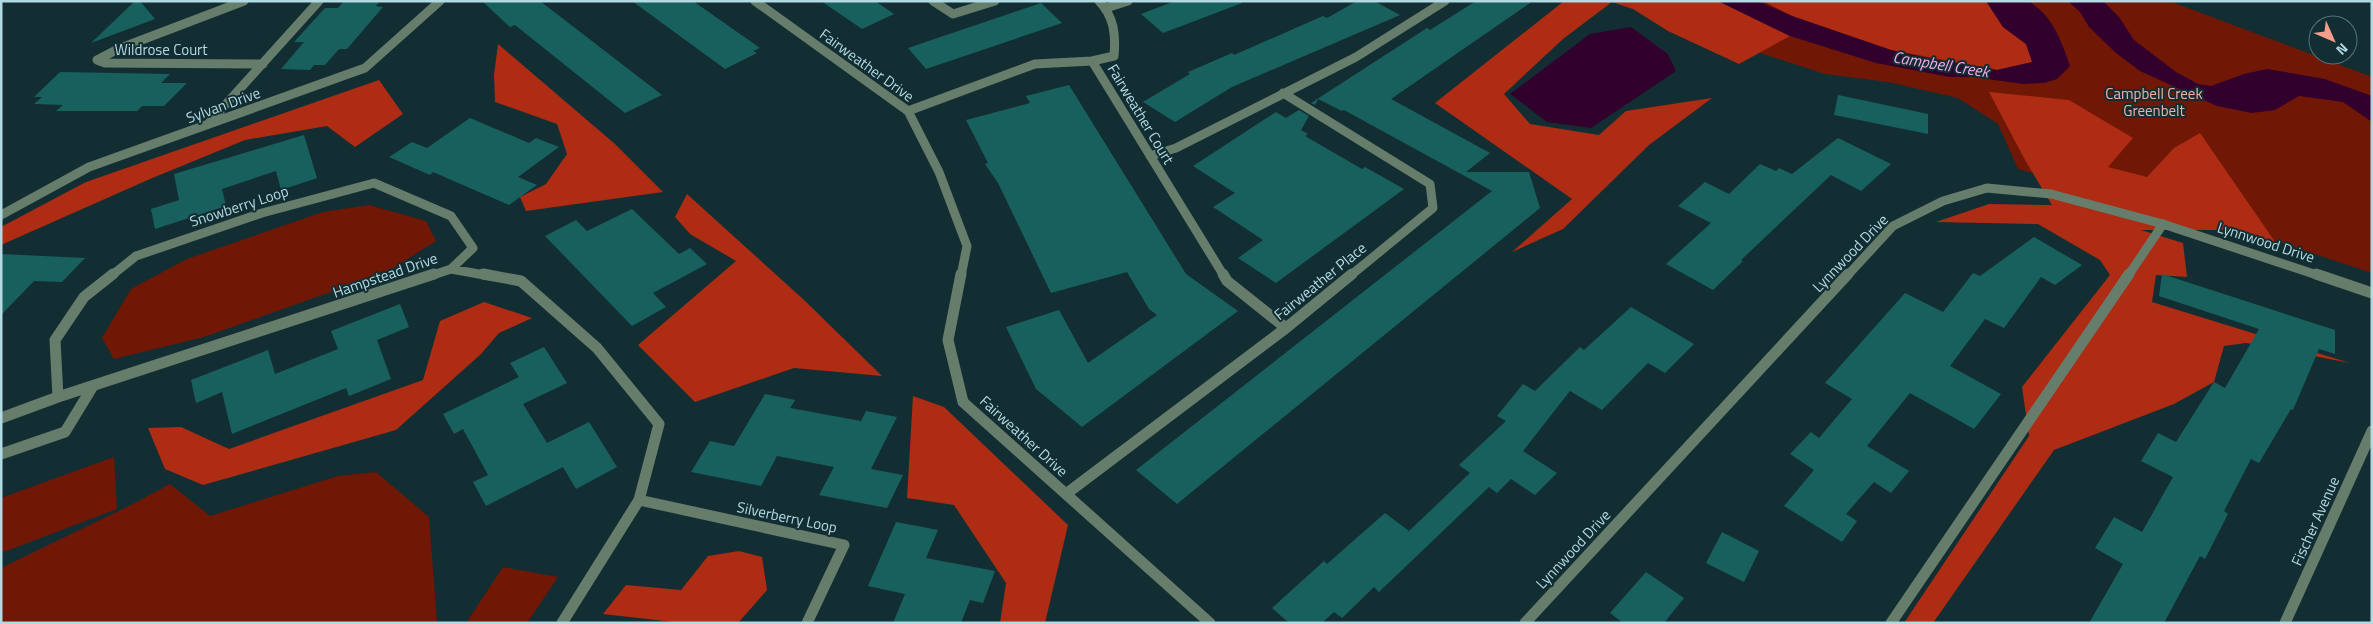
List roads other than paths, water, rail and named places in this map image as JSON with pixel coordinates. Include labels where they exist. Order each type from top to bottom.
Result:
[{"type":"street","name":"Wildrose Court","points":[[244,1],[118,49],[97,60],[105,63],[263,64]]},
{"type":"street","points":[[206,126],[319,1]]},
{"type":"street","name":"Sylvan Drive","points":[[1,215],[89,167],[365,68],[440,1]]},
{"type":"street","name":"Fairweather Drive","points":[[755,1],[908,111],[939,172],[967,246],[948,340],[963,402],[1210,623]]},
{"type":"street","points":[[933,1],[953,14],[995,1]]},
{"type":"street","points":[[1092,61],[1114,56],[1117,33],[1106,8],[1099,1]]},
{"type":"street","points":[[1106,8],[1128,1]]},
{"type":"street","points":[[1150,156],[1176,148],[1356,57],[1444,1]]},
{"type":"street","name":"Fairweather Court","points":[[908,111],[1035,64],[1092,61],[1227,281],[1286,328]]},
{"type":"street","name":"Fairweather Place","points":[[1066,494],[1286,328],[1433,208],[1430,184],[1283,93]]},
{"type":"street","name":"Snowberry Loop","points":[[58,397],[55,340],[84,297],[136,256],[262,213],[374,183],[451,216],[473,248],[451,269]]},
{"type":"street","name":"Lynnwood Drive","points":[[1526,623],[1893,226],[1943,200],[1987,188],[2051,194],[2163,224],[2372,294]]},
{"type":"street","points":[[1891,623],[2163,224]]},
{"type":"street","name":"Hampstead Drive","points":[[1,418],[58,397],[451,269],[520,281],[603,355],[659,424],[639,500],[562,623]]},
{"type":"street","points":[[1,454],[65,432],[92,386]]},
{"type":"street","name":"Fischer Avenue","points":[[2285,623],[2372,431]]},
{"type":"street","name":"Silverberry Loop","points":[[639,500],[844,545],[807,623]]},
{"type":"water","name":"Campbell Creek","points":[[1718,1],[1758,1],[1792,16],[1891,50],[1997,70],[2032,62],[2026,44],[2003,27],[1986,1],[2028,1],[2044,13],[2050,21],[2060,38],[2070,66],[2057,79],[2044,83],[2023,84],[1973,77],[1950,77],[1876,63],[1790,36]]},
{"type":"water","points":[[2068,1],[2103,1],[2119,17],[2134,40],[2176,72],[2198,84],[2211,86],[2244,74],[2267,69],[2325,79],[2372,96],[2372,122],[2343,102],[2299,96],[2275,110],[2252,113],[2217,106],[2140,71],[2116,53],[2089,27],[2080,12]]},
{"type":"water","points":[[1631,27],[1668,54],[1676,71],[1591,128],[1547,122],[1510,94],[1590,34]]},
{"type":"park label","name":"Campbell Creek Greenbelt","points":[[2154,102]]}]
